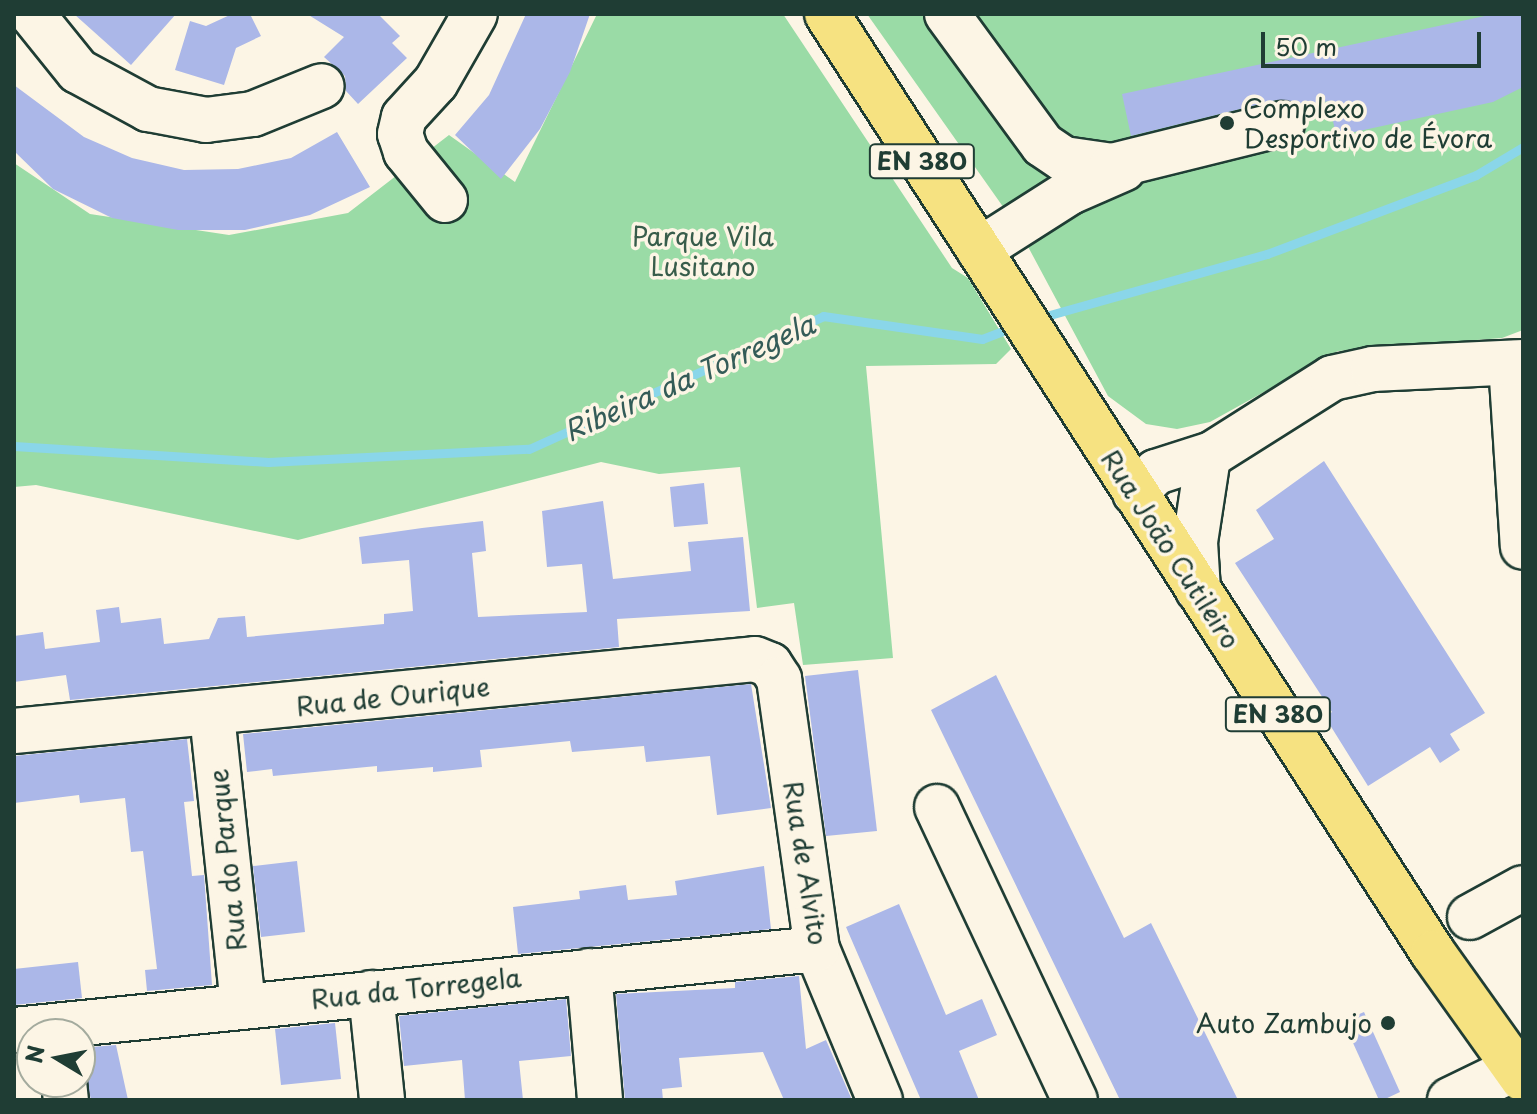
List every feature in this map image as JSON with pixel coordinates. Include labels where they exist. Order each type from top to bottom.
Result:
[{"type":"main road","name":"Rua João Cutileiro","points":[[827,14],[1433,953],[1520,1074]]},
{"type":"street","points":[[32,14],[78,71],[148,109],[206,120],[253,114],[322,86]]},
{"type":"street","points":[[445,200],[406,152],[400,134],[404,117],[436,82],[475,14]]},
{"type":"street","points":[[947,14],[1054,161],[1057,181],[1051,204]]},
{"type":"street","points":[[1043,145],[1085,166],[1140,161],[1282,124]]},
{"type":"street","points":[[979,250],[1051,204],[1140,161]]},
{"type":"street","points":[[1135,493],[1164,498],[1190,487],[1200,459],[1332,378],[1373,369],[1517,362],[1523,547]]},
{"type":"street","points":[[1101,441],[1200,459]]},
{"type":"street","points":[[1198,590],[1195,542],[1200,459]]},
{"type":"street","name":"Rua de Ourique","points":[[14,731],[212,715],[755,659],[770,665]]},
{"type":"street","name":"Rua de Alvito","points":[[770,665],[779,679],[817,949],[880,1100]]},
{"type":"street","name":"Rua do Parque","points":[[212,715],[243,1005]]},
{"type":"street","points":[[937,807],[1075,1100]]},
{"type":"street","points":[[1470,917],[1523,888]]},
{"type":"street","name":"Rua da Torregela","points":[[96,1025],[243,1005],[817,949]]},
{"type":"street","points":[[589,971],[600,1100]]},
{"type":"street","points":[[371,993],[382,1100]]},
{"type":"street","points":[[1450,1100],[1520,1074]]},
{"type":"green space","name":"Parque Vila Lusitano","points":[[597,14],[783,14],[952,268],[968,278],[1011,349],[996,364],[866,366],[893,658],[803,665],[794,603],[757,608],[740,467],[659,474],[601,462],[298,540],[36,485],[14,487],[14,163],[90,214],[229,235],[348,213],[449,135],[515,182]]},
{"type":"green space","points":[[867,14],[1523,14],[1523,330],[1502,338],[1338,351],[1210,422],[1177,429],[1146,424],[1108,396],[1018,228]]},
{"type":"building","points":[[74,14],[176,14],[131,65]]},
{"type":"building","points":[[232,14],[250,14],[261,36],[236,48],[224,85],[175,70],[190,21],[206,26]]},
{"type":"building","points":[[307,14],[378,14],[400,36],[392,43],[407,58],[358,104],[346,91],[345,76],[324,57],[344,37]]},
{"type":"building","points":[[526,14],[590,14],[570,72],[540,129],[501,179],[455,135],[489,95]]},
{"type":"building","points":[[1494,14],[1523,14],[1523,87],[1493,102],[1336,136],[1329,101],[1301,107],[1277,100],[1131,136],[1122,94]]},
{"type":"building","points":[[14,85],[84,137],[132,158],[184,170],[238,169],[291,158],[337,132],[370,187],[310,215],[245,230],[178,230],[112,218],[53,189],[14,151]]},
{"type":"building","points":[[1324,461],[1485,713],[1450,734],[1460,750],[1440,763],[1430,747],[1368,786],[1325,717],[1332,712],[1235,563],[1274,539],[1256,510]]},
{"type":"building","points":[[704,483],[708,524],[674,527],[670,487]]},
{"type":"building","points":[[603,501],[613,579],[691,571],[688,542],[743,537],[750,611],[617,619],[619,647],[70,700],[66,675],[14,682],[14,636],[43,632],[45,649],[100,642],[96,610],[119,607],[121,623],[161,618],[164,644],[209,639],[218,618],[245,616],[247,637],[384,624],[384,614],[413,611],[409,560],[362,564],[359,537],[422,528],[483,521],[486,551],[472,553],[478,617],[587,612],[582,564],[547,567],[542,511]]},
{"type":"building","points":[[858,670],[877,831],[826,836],[805,676]]},
{"type":"building","points":[[996,675],[1124,938],[1151,923],[1238,1100],[1120,1100],[931,710]]},
{"type":"building","points":[[751,684],[771,808],[717,815],[710,756],[646,762],[644,746],[572,752],[570,741],[480,750],[482,767],[433,772],[433,767],[377,772],[377,766],[273,776],[272,769],[247,772],[243,734]]},
{"type":"building","points":[[187,739],[194,801],[184,802],[192,876],[204,875],[212,985],[147,991],[145,970],[157,969],[143,851],[131,852],[125,798],[80,803],[79,795],[14,803],[14,756]]},
{"type":"building","points":[[297,861],[305,932],[261,937],[253,866]]},
{"type":"building","points":[[764,866],[771,929],[518,954],[513,907],[580,899],[579,891],[626,885],[628,900],[677,895],[675,881]]},
{"type":"building","points":[[899,904],[946,1015],[982,999],[997,1035],[959,1051],[979,1100],[921,1100],[846,927]]},
{"type":"building","points":[[78,962],[82,998],[14,1005],[14,969]]},
{"type":"building","points":[[799,976],[806,1049],[826,1040],[852,1100],[784,1100],[763,1052],[679,1058],[682,1087],[662,1089],[663,1100],[625,1100],[616,994],[735,988],[735,982]]},
{"type":"building","points":[[566,999],[571,1056],[519,1061],[523,1100],[465,1100],[462,1060],[404,1066],[399,1016]]},
{"type":"building","points":[[1364,1012],[1400,1092],[1383,1100],[1379,1100],[1343,1021]]},
{"type":"building","points":[[335,1023],[341,1079],[281,1085],[275,1029]]},
{"type":"building","points":[[116,1045],[128,1100],[91,1100],[96,1098],[96,1047]]},
{"type":"waterway","name":"Ribeira da Torregela","points":[[1039,318],[1267,254],[1476,175],[1523,147]]},
{"type":"waterway","name":"Ribeira da Torregela","points":[[14,446],[268,462],[529,449],[823,316],[982,339],[1013,327]]},
{"type":"place","name":"Complexo Desportivo de Évora","points":[[1227,123]]},
{"type":"place","name":"Auto Zambujo","points":[[1388,1023]]}]
